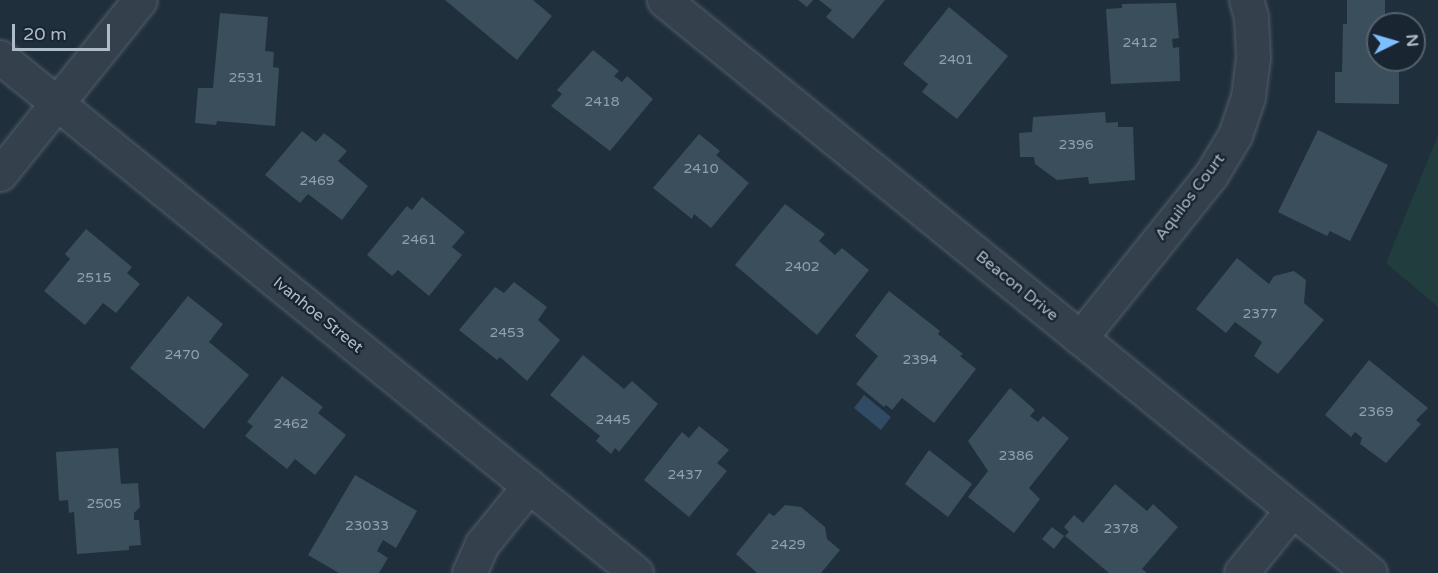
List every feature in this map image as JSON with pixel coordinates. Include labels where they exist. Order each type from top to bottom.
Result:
[{"type":"street","points":[[0,174],[140,0]]},
{"type":"street","name":"Beacon Drive","points":[[664,0],[1370,573]]},
{"type":"street","name":"Aquilos Court","points":[[1080,338],[1211,176],[1235,135],[1248,97],[1253,57],[1251,17],[1246,0]]},
{"type":"street","name":"Ivanhoe Street","points":[[0,57],[636,573]]},
{"type":"street","points":[[469,573],[482,544],[529,486]]},
{"type":"street","points":[[1241,573],[1292,510]]},
{"type":"green space","points":[[1438,135],[1438,307],[1386,263]]},
{"type":"water","points":[[864,395],[891,417],[881,430],[854,408]]},
{"type":"building","points":[[445,0],[533,0],[552,16],[517,60]]},
{"type":"building","points":[[798,0],[813,0],[807,7]]},
{"type":"building","points":[[819,0],[885,0],[853,39],[826,17],[832,10]]},
{"type":"building","points":[[1347,0],[1385,0],[1385,12],[1366,12],[1366,72],[1399,72],[1399,104],[1335,103],[1335,72],[1342,72],[1343,24],[1347,24]]},
{"type":"building","points":[[1176,3],[1179,38],[1172,39],[1173,48],[1179,47],[1180,81],[1111,84],[1106,9],[1122,8],[1122,4]]},
{"type":"building","points":[[949,7],[1008,56],[957,119],[922,92],[928,84],[903,64]]},
{"type":"building","points":[[220,13],[268,17],[265,51],[274,52],[273,67],[279,68],[275,126],[217,121],[216,125],[195,123],[198,88],[213,88]]},
{"type":"building","points":[[593,50],[619,71],[614,76],[622,82],[627,76],[653,99],[610,151],[551,106],[562,94],[557,90]]},
{"type":"building","points":[[1105,112],[1106,123],[1118,122],[1118,127],[1133,127],[1135,180],[1089,184],[1088,177],[1057,180],[1035,164],[1034,157],[1020,157],[1019,133],[1032,132],[1033,117]]},
{"type":"building","points":[[1318,130],[1388,165],[1350,241],[1330,231],[1327,236],[1278,212]]},
{"type":"building","points":[[302,131],[316,142],[324,133],[347,151],[338,161],[368,186],[342,220],[308,194],[300,203],[265,175]]},
{"type":"building","points":[[699,134],[720,151],[716,155],[749,183],[711,228],[694,214],[692,219],[653,188]]},
{"type":"building","points":[[422,197],[465,232],[452,247],[462,255],[429,296],[398,270],[392,276],[367,255],[407,206],[412,210]]},
{"type":"building","points":[[785,204],[825,234],[819,241],[835,255],[842,248],[869,270],[817,335],[735,265]]},
{"type":"building","points":[[86,229],[132,267],[127,273],[140,284],[116,313],[103,303],[85,325],[44,291],[70,259],[65,254]]},
{"type":"building","points":[[1237,258],[1269,284],[1274,276],[1294,271],[1306,280],[1304,303],[1324,320],[1278,374],[1254,356],[1262,342],[1235,322],[1226,333],[1196,309]]},
{"type":"building","points":[[514,282],[547,307],[538,320],[560,340],[527,381],[500,357],[497,360],[459,330],[495,287],[504,293]]},
{"type":"building","points":[[889,291],[940,331],[938,334],[963,354],[960,356],[976,369],[934,423],[902,398],[892,410],[886,405],[884,407],[856,384],[878,356],[855,336]]},
{"type":"building","points":[[188,296],[223,324],[209,342],[249,375],[204,429],[130,368]]},
{"type":"building","points":[[583,355],[624,389],[632,381],[658,404],[619,452],[615,448],[611,454],[596,441],[600,436],[550,395]]},
{"type":"building","points":[[1369,360],[1428,408],[1416,420],[1421,424],[1386,463],[1360,444],[1362,438],[1355,432],[1351,437],[1325,415]]},
{"type":"building","points":[[282,376],[323,407],[318,413],[346,435],[315,475],[295,459],[287,469],[245,436],[253,426],[247,422]]},
{"type":"building","points":[[1010,388],[1035,410],[1030,416],[1038,422],[1043,416],[1069,438],[1029,488],[1040,499],[1014,533],[968,497],[988,471],[968,441]]},
{"type":"building","points":[[699,426],[729,450],[717,463],[727,471],[689,517],[644,480],[682,432],[689,438]]},
{"type":"building","points":[[118,448],[121,484],[138,483],[140,507],[134,513],[134,520],[139,520],[141,545],[129,546],[129,550],[77,554],[74,512],[69,513],[68,500],[59,501],[56,452]]},
{"type":"building","points":[[929,450],[972,484],[948,517],[905,484]]},
{"type":"building","points":[[355,475],[417,511],[396,548],[383,540],[377,551],[388,558],[379,573],[339,573],[308,555]]},
{"type":"building","points":[[1115,484],[1147,511],[1153,504],[1178,527],[1142,569],[1147,573],[1109,573],[1065,536],[1069,532],[1064,527],[1074,515],[1083,523]]},
{"type":"building","points":[[785,505],[801,507],[825,527],[827,539],[840,550],[821,573],[757,573],[736,554],[769,513],[774,516]]},
{"type":"building","points":[[1052,527],[1064,536],[1054,549],[1042,539]]}]
